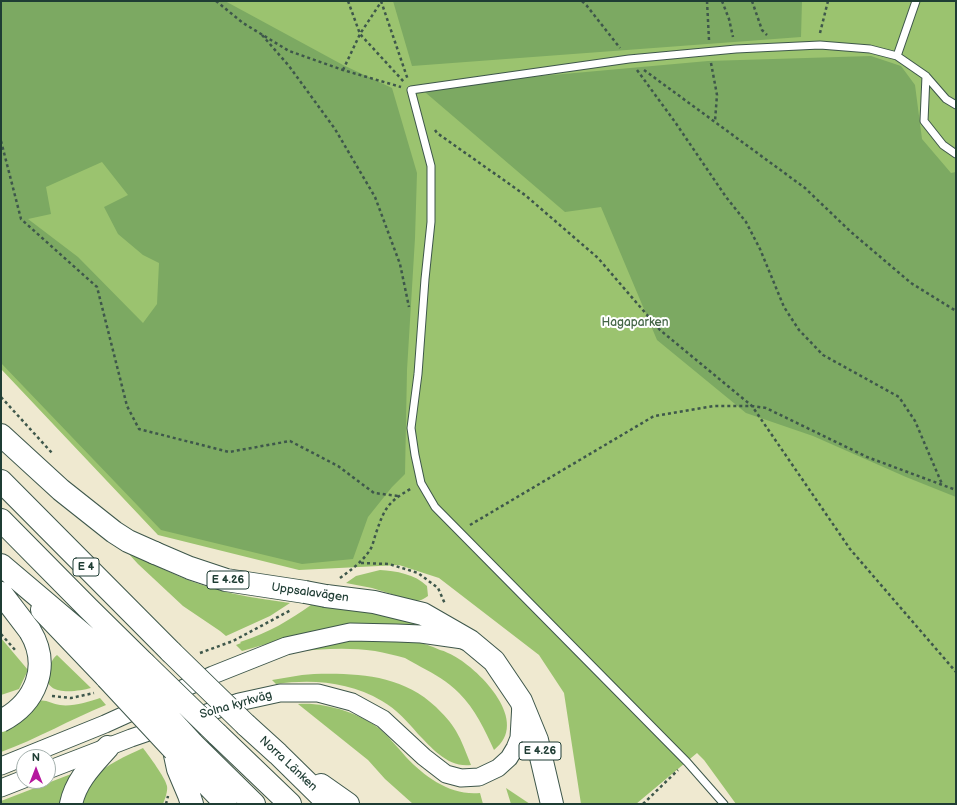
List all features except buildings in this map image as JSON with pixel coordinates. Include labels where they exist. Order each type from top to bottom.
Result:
[{"type":"main road","name":"Uppsalavägen","points":[[1,435],[61,490],[114,532],[128,541],[155,553],[190,568],[226,580],[305,592],[332,588],[374,602],[423,614],[470,641],[494,661],[521,701],[538,740],[552,804]]},
{"type":"main road","name":"Norra Länken","points":[[1,481],[171,652],[329,804]]},
{"type":"main road","name":"E 4","points":[[1,520],[88,608],[125,670],[217,734],[290,804]]},
{"type":"main road","points":[[1,566],[125,670],[226,804]]},
{"type":"main road","points":[[1,593],[30,631],[36,642],[40,669],[36,686],[31,696],[15,712],[1,721]]},
{"type":"main road","points":[[71,804],[75,789],[86,771],[108,747]]},
{"type":"main road","points":[[183,747],[178,769],[192,804]]},
{"type":"main road","points":[[183,747],[254,804]]},
{"type":"main road","points":[[278,754],[348,804]]},
{"type":"street","points":[[1,766],[105,724],[212,675],[286,646],[350,632],[415,634],[470,641]]},
{"type":"street","name":"Solna kyrkväg","points":[[56,767],[131,738],[239,702],[280,693],[318,693],[352,702],[383,719],[424,757],[446,774],[461,778],[479,777],[498,768],[509,758],[515,748],[518,738],[521,701]]},
{"type":"street","points":[[1,788],[16,782]]},
{"type":"lane","points":[[897,56],[916,1]]},
{"type":"lane","points":[[724,804],[687,762],[435,507],[421,483],[415,455],[412,428],[418,374],[424,279],[431,222],[431,166],[411,90],[629,59],[736,49],[820,45],[870,49],[897,56],[926,76],[946,99],[956,105]]},
{"type":"lane","points":[[926,76],[924,121],[943,145],[956,154]]},
{"type":"path","points":[[216,1],[243,23],[289,51],[343,70],[411,90]]},
{"type":"path","points":[[348,1],[360,34],[411,90]]},
{"type":"path","points":[[343,70],[360,34],[381,1]]},
{"type":"path","points":[[381,1],[411,90]]},
{"type":"path","points":[[582,1],[629,59],[675,122],[726,197],[746,222],[760,249],[784,307],[799,330],[824,355],[899,397],[915,421],[942,484]]},
{"type":"path","points":[[722,1],[729,19],[736,49]]},
{"type":"path","points":[[752,1],[762,30],[781,47]]},
{"type":"path","points":[[820,45],[819,36],[828,1]]},
{"type":"path","points":[[262,34],[289,66],[335,129],[375,197],[400,264],[410,308]]},
{"type":"path","points":[[629,59],[805,188],[851,232],[911,283],[956,311]]},
{"type":"path","points":[[433,127],[437,133],[525,195],[598,258],[660,330],[752,406],[850,549],[956,672]]},
{"type":"path","points":[[1,140],[21,219],[97,287],[127,406],[138,429],[229,452],[290,441],[338,466],[374,493],[398,496]]},
{"type":"path","points":[[1,397],[57,458]]},
{"type":"path","points":[[460,531],[654,416],[714,406],[752,406],[766,408],[867,457],[956,490]]},
{"type":"path","points":[[332,588],[360,562],[371,549],[384,513],[389,504],[398,496],[421,483]]},
{"type":"path","points":[[643,804],[687,762]]},
{"type":"green space","name":"Hagaparken","points":[[1,1],[956,1],[956,804],[736,804],[704,760],[697,753],[636,804],[581,804],[564,693],[539,655],[439,578],[399,565],[299,570],[158,535],[1,369]]},
{"type":"green space","points":[[1,1],[225,1],[343,65],[392,88],[417,173],[415,238],[407,370],[405,474],[392,487],[368,517],[353,559],[302,564],[161,530],[1,363]],"holes":[[[102,162],[128,195],[104,207],[118,234],[143,255],[159,263],[157,304],[143,323],[78,257],[28,219],[51,214],[46,187]]]},
{"type":"green space","points":[[393,1],[802,1],[801,37],[412,66]]},
{"type":"green space","points":[[871,56],[901,66],[915,85],[922,139],[951,173],[956,172],[956,497],[906,477],[813,436],[746,413],[657,340],[601,207],[565,212],[419,87],[708,61]]},
{"type":"green space","points":[[128,551],[167,571],[207,587],[221,591],[290,603],[270,616],[226,636],[183,606],[138,564],[128,553]]},
{"type":"green space","points":[[380,570],[399,572],[417,579],[427,586],[428,596],[422,600],[414,601],[372,588],[346,583],[356,576]]},
{"type":"green space","points":[[311,605],[340,607],[385,614],[421,626],[379,624],[363,625],[291,637],[242,651],[236,645],[278,626]]},
{"type":"green space","points":[[1,638],[28,670],[19,689],[1,695]]},
{"type":"green space","points":[[362,638],[414,641],[446,652],[465,663],[477,673],[498,698],[505,712],[507,726],[504,739],[494,750],[483,727],[465,699],[441,678],[405,658],[375,651],[354,649],[323,649],[292,652]]},
{"type":"green space","points":[[57,655],[91,688],[77,691],[61,691],[50,685],[47,679],[48,671],[52,660]]},
{"type":"green space","points":[[314,674],[347,674],[379,678],[409,688],[423,696],[436,707],[454,728],[471,765],[455,763],[441,756],[397,712],[387,704],[370,695],[344,686],[318,682],[276,684],[272,680]]},
{"type":"green space","points":[[100,698],[106,705],[1,752],[1,730],[36,702],[44,701],[60,705],[75,705]]},
{"type":"green space","points":[[298,704],[331,707],[363,718],[381,730],[413,764],[430,778],[439,784],[459,791],[480,793],[483,804],[413,804],[385,779],[368,760]]},
{"type":"green space","points":[[143,748],[166,782],[167,790],[163,804],[80,804],[91,782],[98,774],[116,761]]},
{"type":"green space","points":[[79,771],[63,804],[1,804],[1,801],[32,789],[56,789],[56,780]]},
{"type":"green space","points":[[506,788],[530,804],[511,804]]}]
